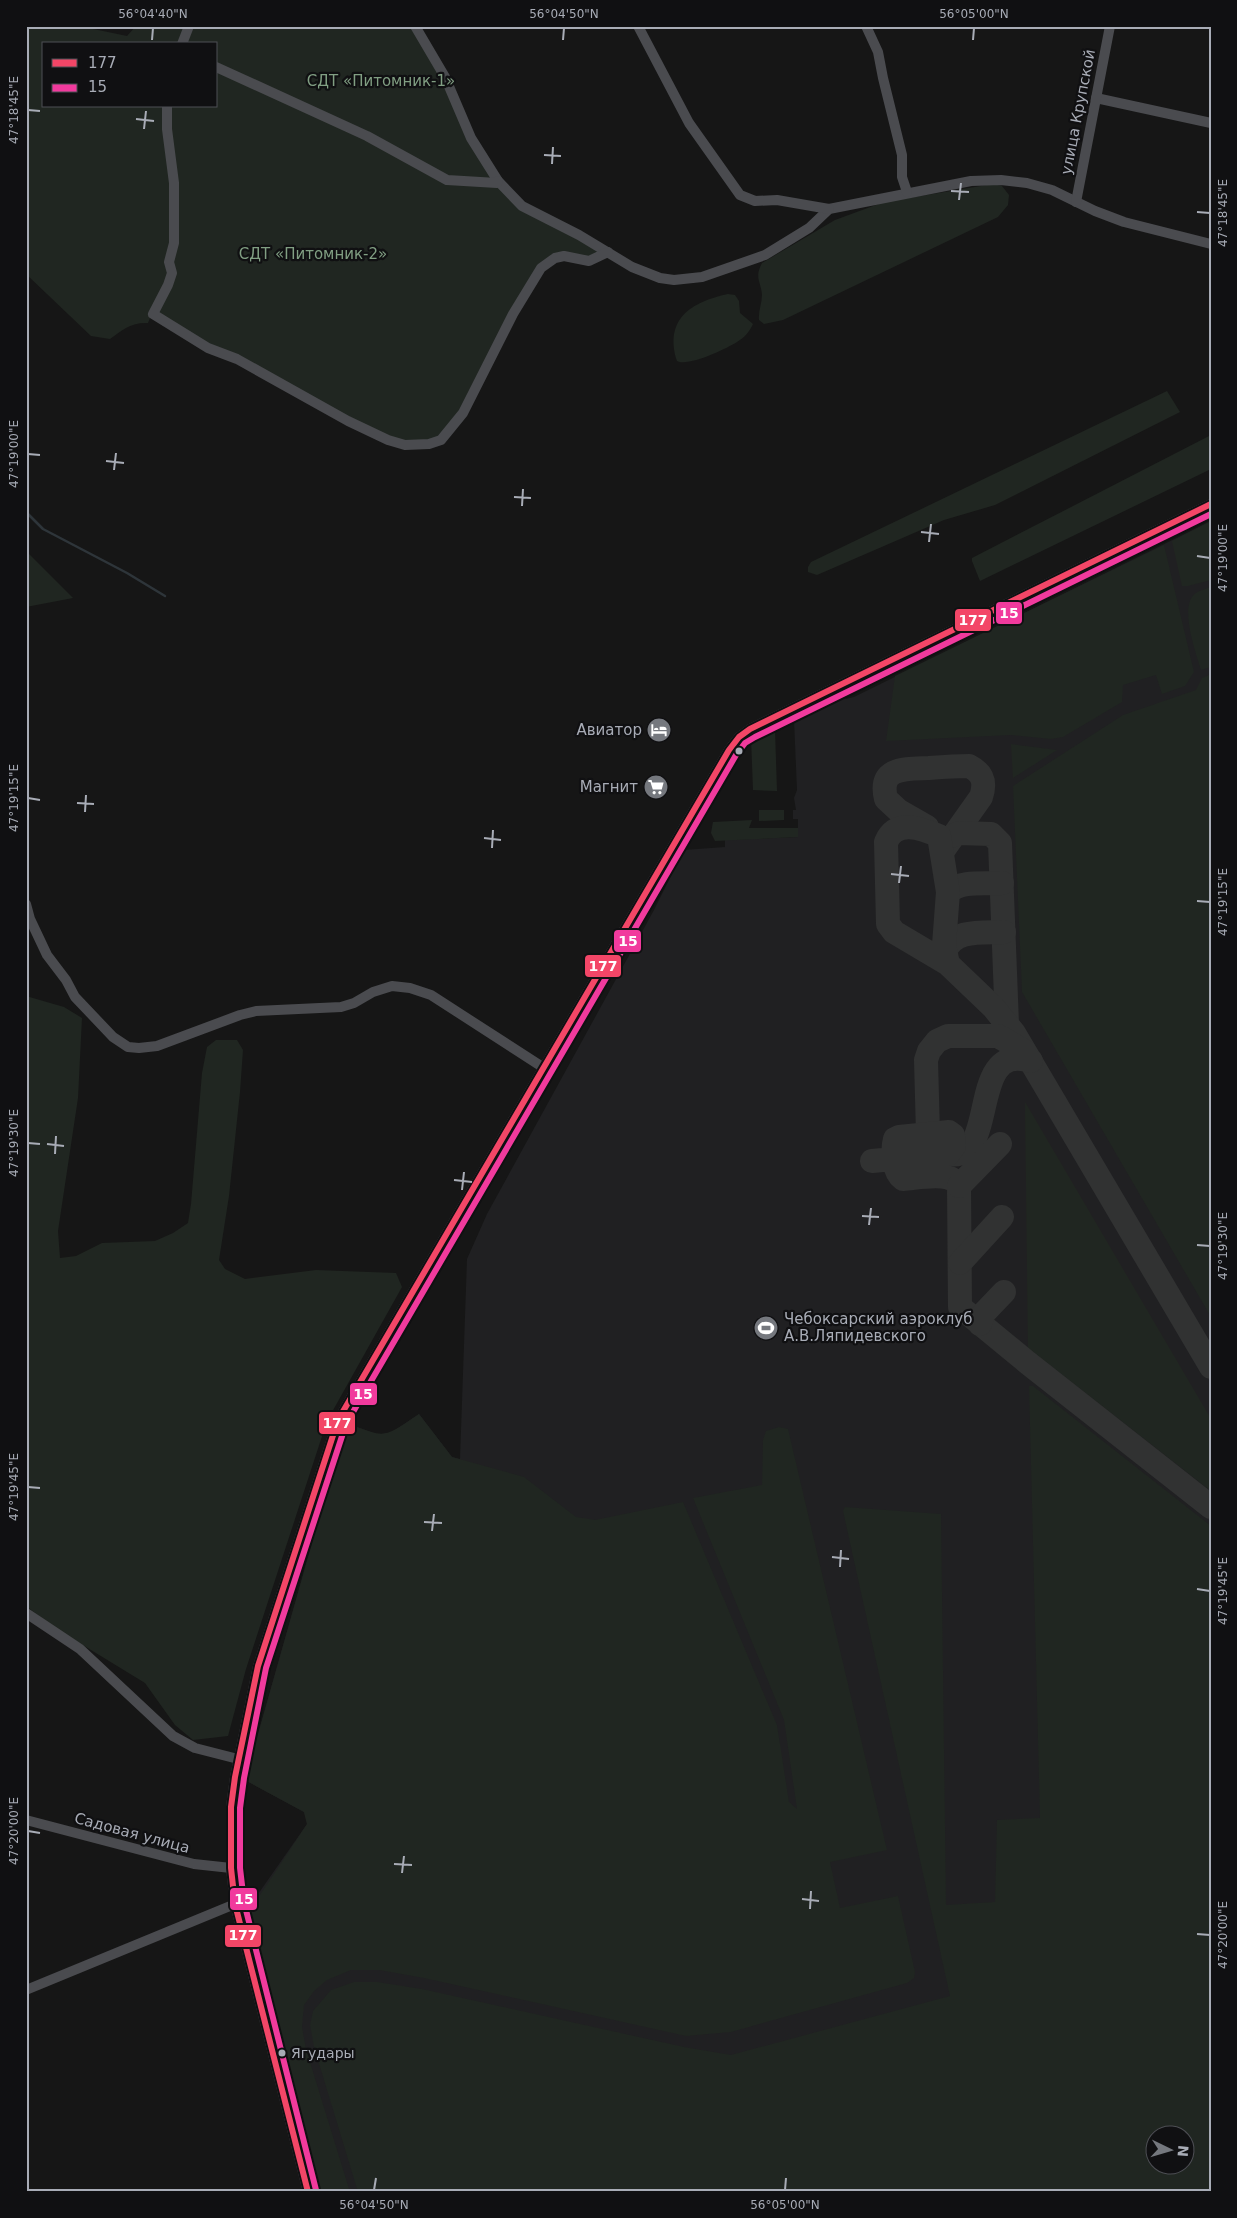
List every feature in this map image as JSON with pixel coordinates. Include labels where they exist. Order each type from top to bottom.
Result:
[{"type":"street","points":[[183,42],[188,26]]},
{"type":"street","points":[[415,26],[445,77],[471,138],[498,181],[522,206],[579,235],[632,267],[660,278],[674,280],[702,277],[765,255],[809,228],[829,208]]},
{"type":"street","points":[[638,26],[689,123],[740,195],[755,201],[777,200],[829,208],[971,181],[1001,180],[1027,183],[1052,190],[1132,225],[1211,244]]},
{"type":"street","points":[[866,26],[878,52],[902,155],[902,177],[907,192]]},
{"type":"street","name":"улица Крупской","points":[[1076,202],[1110,26]]},
{"type":"street","points":[[218,68],[367,136],[446,180],[477,183],[497,183],[498,181]]},
{"type":"street","points":[[1096,98],[1211,123]]},
{"type":"street","points":[[167,108],[167,129],[174,183],[174,243],[169,262],[172,273],[153,314],[208,348],[237,359],[388,440],[405,445],[430,444],[441,440],[463,413],[513,314],[541,268],[555,258],[564,256],[589,261],[608,252]]},
{"type":"street","points":[[308,2192],[235,1904],[231,1868],[231,1807],[238,1759],[258,1666],[338,1420],[729,750],[739,737],[758,725],[1211,504]]},
{"type":"street","points":[[26,904],[30,919],[47,955],[76,997],[113,1037],[128,1047],[156,1046],[256,1011],[341,1007],[354,1003],[373,992],[392,986],[410,988],[431,995],[544,1068]]},
{"type":"street","points":[[26,1613],[80,1649],[173,1736],[196,1748],[238,1759]]},
{"type":"street","name":"Садовая улица","points":[[26,1820],[194,1864],[231,1868]]},
{"type":"street","points":[[26,1990],[235,1904]]},
{"type":"shaded area","points":[[1211,521],[1211,2192],[321,2192],[254,1941],[250,1916],[256,1897],[307,1824],[304,1812],[245,1780],[346,1423],[379,1435],[392,1432],[419,1414],[452,1457],[460,1459],[467,1259],[487,1214],[654,910],[684,850],[725,847],[725,840],[798,837],[798,819],[793,819],[793,810],[796,810],[794,798],[797,790],[794,720],[844,696],[846,699],[854,697]]},
{"type":"green space","name":"СДТ «Питомник-2»","points":[[26,26],[79,26],[127,36],[136,26],[414,26],[444,79],[469,139],[497,181],[447,180],[367,134],[218,66],[218,42],[42,42],[42,108],[218,108],[218,71],[368,138],[447,182],[500,186],[521,208],[570,232],[602,252],[589,259],[580,260],[565,255],[555,256],[540,267],[515,309],[461,412],[447,431],[431,443],[406,443],[388,438],[347,419],[238,358],[209,347],[152,313],[148,323],[132,325],[110,339],[91,336],[26,274]]},
{"type":"green space","points":[[993,184],[1002,186],[1009,195],[1008,205],[998,217],[783,320],[764,324],[759,320],[762,295],[758,272],[762,263],[835,220],[884,202]]},
{"type":"green space","points":[[728,294],[735,295],[739,301],[740,313],[753,324],[748,332],[740,340],[716,353],[689,362],[677,361],[674,334],[678,323],[684,315],[703,302]]},
{"type":"green space","points":[[1167,391],[1180,412],[995,505],[944,520],[817,575],[808,572],[811,562]]},
{"type":"green space","points":[[1211,435],[1211,469],[980,581],[972,558]]},
{"type":"green space","points":[[1211,521],[1211,580],[1182,586],[1172,541]]},
{"type":"green space","points":[[1164,545],[1194,672],[1185,686],[1162,694],[1156,675],[1123,685],[1122,702],[1063,737],[1051,739],[1011,735],[886,741],[895,676]]},
{"type":"green space","points":[[26,551],[73,598],[26,607]]},
{"type":"green space","points":[[1211,587],[1211,667],[1201,670],[1192,641],[1188,607],[1196,593]]},
{"type":"green space","points":[[1211,674],[1211,1317],[1022,992],[1013,786],[1123,715],[1196,690],[1202,678]]},
{"type":"green space","points":[[775,730],[777,791],[753,790],[751,738]]},
{"type":"green space","points":[[1011,744],[1057,750],[1013,778]]},
{"type":"green space","points":[[759,810],[784,810],[784,820],[759,821]]},
{"type":"green space","points":[[752,820],[749,828],[798,828],[798,837],[715,841],[711,833],[713,822]]},
{"type":"green space","points":[[26,996],[64,1007],[82,1018],[78,1098],[58,1231],[60,1258],[76,1256],[102,1243],[155,1241],[173,1233],[188,1223],[202,1073],[207,1047],[216,1040],[237,1040],[243,1050],[229,1196],[219,1260],[225,1269],[245,1279],[316,1270],[396,1273],[402,1287],[327,1421],[246,1669],[228,1736],[193,1740],[175,1725],[145,1683],[55,1628],[26,1606]]},
{"type":"green space","points":[[1025,1102],[1211,1419],[1211,1491],[1028,1348]]},
{"type":"green space","points":[[1029,1386],[1033,1386],[1211,1526],[1211,2192],[358,2192],[314,2047],[310,2025],[313,2011],[331,1990],[354,1982],[377,1982],[422,1989],[684,2047],[731,2055],[950,1996],[843,1511],[845,1507],[941,1514],[946,1905],[995,1902],[997,1820],[1040,1818]]},
{"type":"green space","points":[[419,1414],[452,1457],[524,1477],[576,1517],[595,1520],[683,1502],[777,1725],[789,1802],[797,1809],[784,1720],[693,1498],[762,1485],[763,1440],[766,1431],[779,1427],[788,1429],[887,1850],[830,1862],[840,1908],[898,1896],[915,1972],[914,1978],[907,1983],[731,2032],[686,2036],[424,1978],[379,1970],[351,1970],[327,1980],[314,1991],[304,2005],[302,2027],[306,2049],[350,2192],[321,2192],[254,1941],[250,1916],[252,1907],[307,1824],[304,1812],[245,1780],[346,1423],[384,1434],[398,1428]]},
{"type":"waterway","points":[[26,512],[43,529],[127,573],[165,596]]},
{"type":"taxiway","points":[[927,827],[899,811],[886,799],[886,780],[890,775],[896,771],[959,766],[969,766],[977,772],[983,782],[981,797],[942,852]]},
{"type":"taxiway","points":[[948,964],[894,932],[888,924],[886,842],[896,830],[909,827],[917,828],[939,836],[948,892],[944,945],[948,964],[993,1007],[1014,1033],[1211,1367]]},
{"type":"taxiway","points":[[952,836],[959,833],[991,834],[1000,843],[1007,1024]]},
{"type":"taxiway","points":[[948,892],[966,884],[1002,883]]},
{"type":"taxiway","points":[[945,952],[949,944],[962,935],[979,932],[1004,932]]},
{"type":"taxiway","points":[[1024,1051],[998,1036],[948,1036],[937,1041],[929,1051],[926,1060],[928,1134],[936,1147],[949,1154],[964,1151],[974,1140],[990,1084],[998,1068],[1011,1060],[1031,1061]]},
{"type":"taxiway","points":[[872,1161],[948,1154],[954,1146],[953,1135],[949,1132],[899,1137],[895,1139],[894,1149],[894,1155],[894,1160],[897,1171],[903,1179],[942,1176],[955,1181],[959,1186],[960,1307],[1211,1507]]},
{"type":"taxiway","points":[[959,1186],[1000,1144]]},
{"type":"taxiway","points":[[960,1263],[1002,1217]]},
{"type":"taxiway","points":[[980,1324],[983,1314],[1004,1292]]},
{"type":"transit line","name":"177","points":[[308,2192],[235,1904],[231,1868],[231,1807],[235,1777],[258,1666],[338,1420],[729,750],[739,737],[750,729],[1211,504]]},
{"type":"transit line","name":"15","points":[[316,2190],[244,1902],[240,1868],[240,1808],[244,1778],[266,1668],[346,1424],[736,755],[745,743],[1211,514]]},
{"type":"place","name":"Авиатор","points":[[659,730]]},
{"type":"place","name":"Магнит","points":[[656,787]]},
{"type":"place","name":"Чебоксарский аэроклуб А.В.Ляпидевского","points":[[766,1328]]},
{"type":"place","name":"Ягудары","points":[[282,2053]]},
{"type":"park label","name":"СДТ «Питомник-1»","points":[[381,81]]}]
